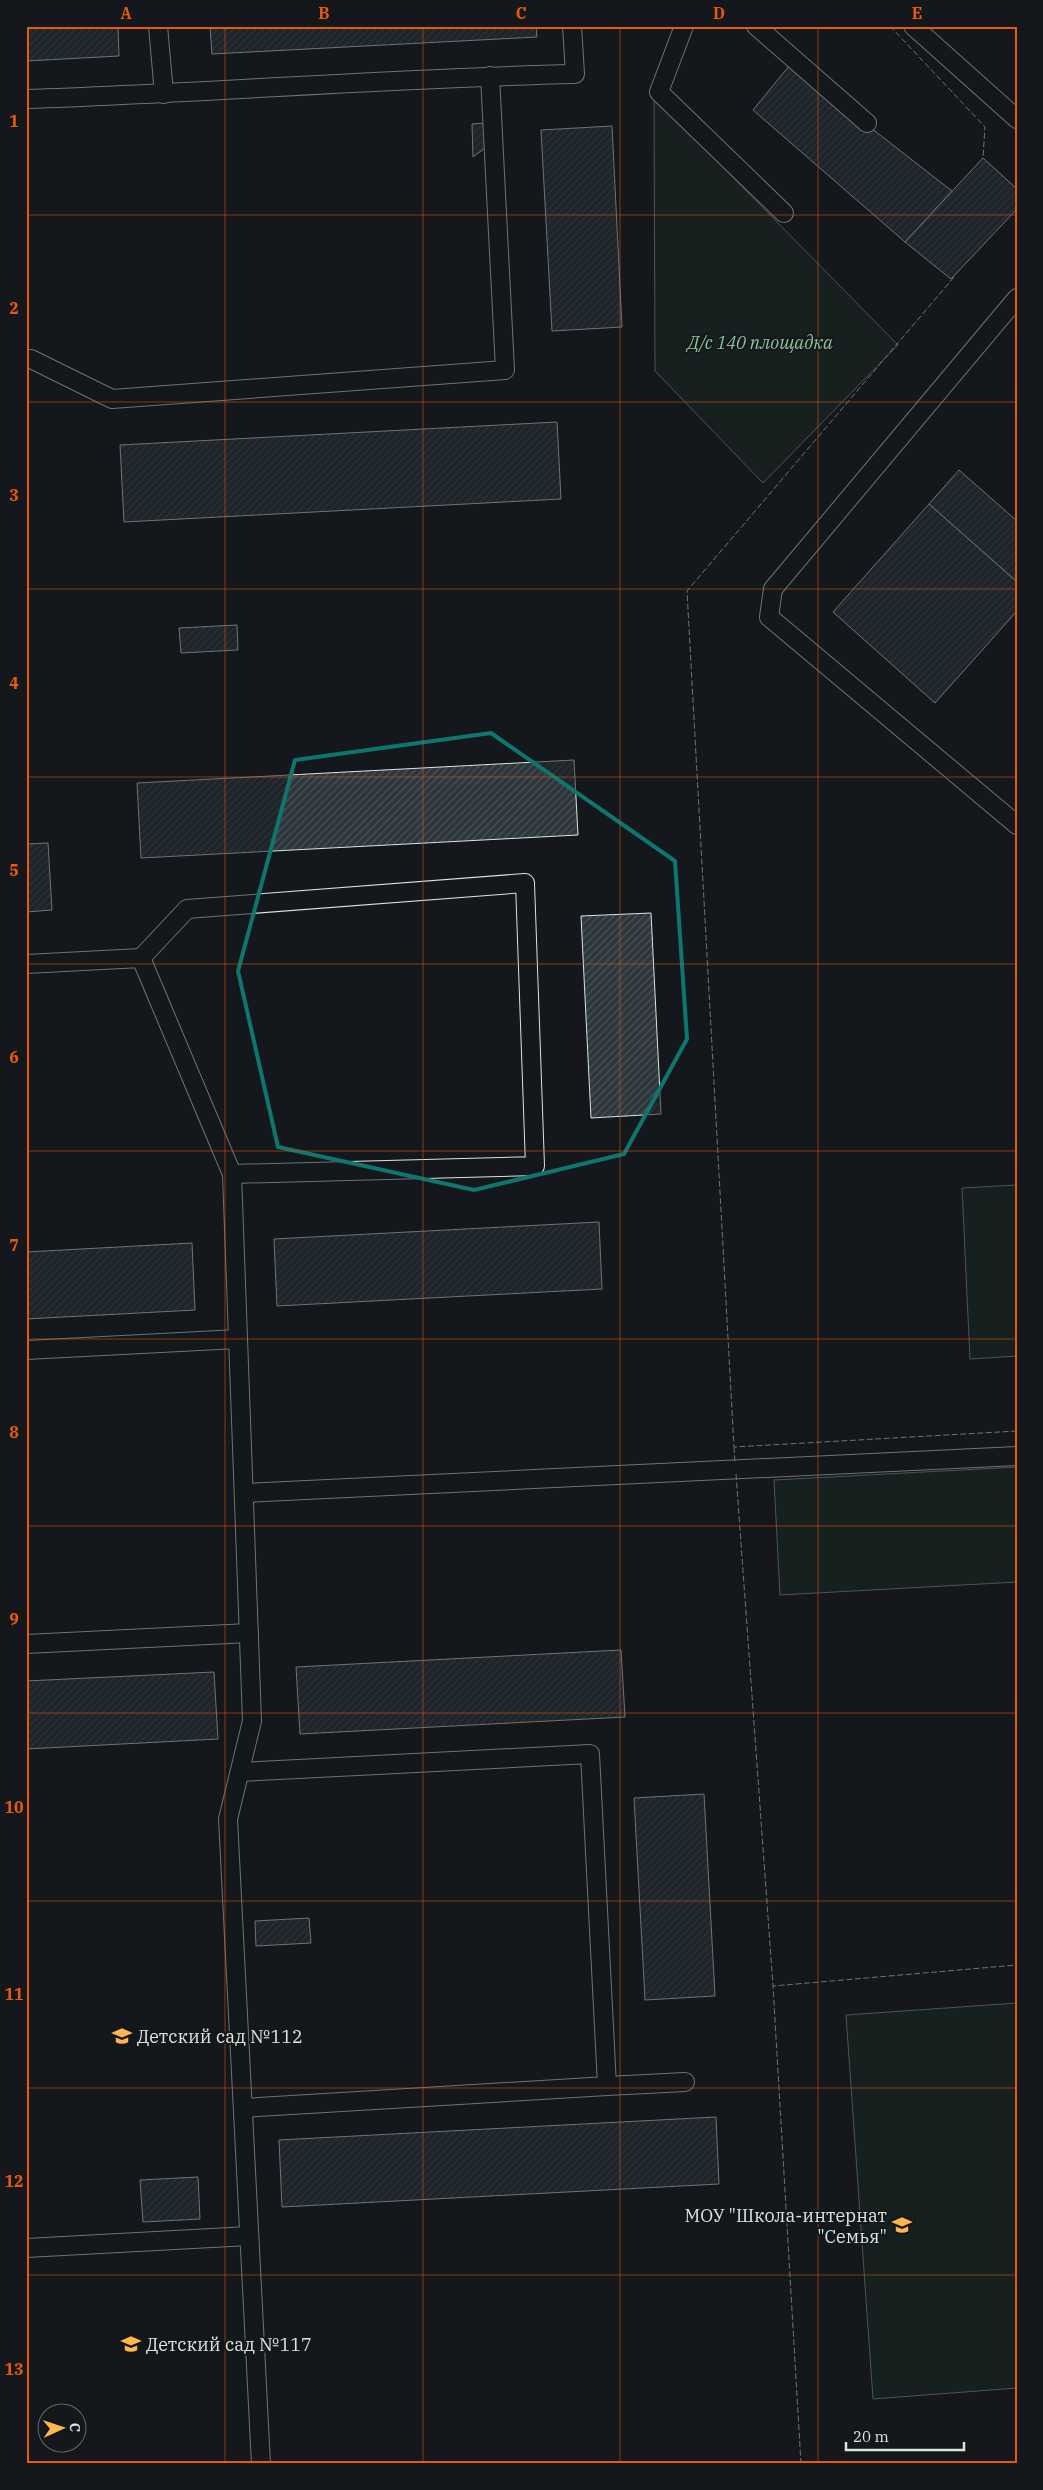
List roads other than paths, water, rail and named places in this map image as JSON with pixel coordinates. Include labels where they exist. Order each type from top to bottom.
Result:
[{"type":"lane","points":[[158,26],[164,94]]},
{"type":"lane","points":[[26,100],[490,76],[575,74],[572,26]]},
{"type":"lane","points":[[684,26],[659,92],[784,213]]},
{"type":"lane","points":[[756,26],[867,123]]},
{"type":"lane","points":[[914,26],[1017,119]]},
{"type":"lane","points":[[26,359],[30,359],[112,399],[506,370],[490,76]]},
{"type":"lane","points":[[1017,298],[773,589],[769,617],[1017,825]]},
{"type":"lane","points":[[26,964],[141,958],[188,909],[525,883],[535,1166],[232,1174]]},
{"type":"lane","points":[[141,958],[232,1174],[252,1721],[228,1819],[260,2464]]},
{"type":"lane","points":[[26,1350],[238,1339]]},
{"type":"lane","points":[[244,1493],[1017,1456]]},
{"type":"lane","points":[[26,1644],[249,1633]]},
{"type":"lane","points":[[240,1772],[590,1754],[607,2086]]},
{"type":"lane","points":[[243,2108],[684,2082]]},
{"type":"lane","points":[[26,2248],[249,2236]]},
{"type":"place","name":"Детский сад №112","points":[[122,2036]]},
{"type":"place","name":"МОУ \"Школа-интернат \"Семья\"","points":[[902,2225]]},
{"type":"place","name":"Детский сад №117","points":[[131,2344]]},
{"type":"park label","name":"Д/с 140 площадка","points":[[760,342]]}]
